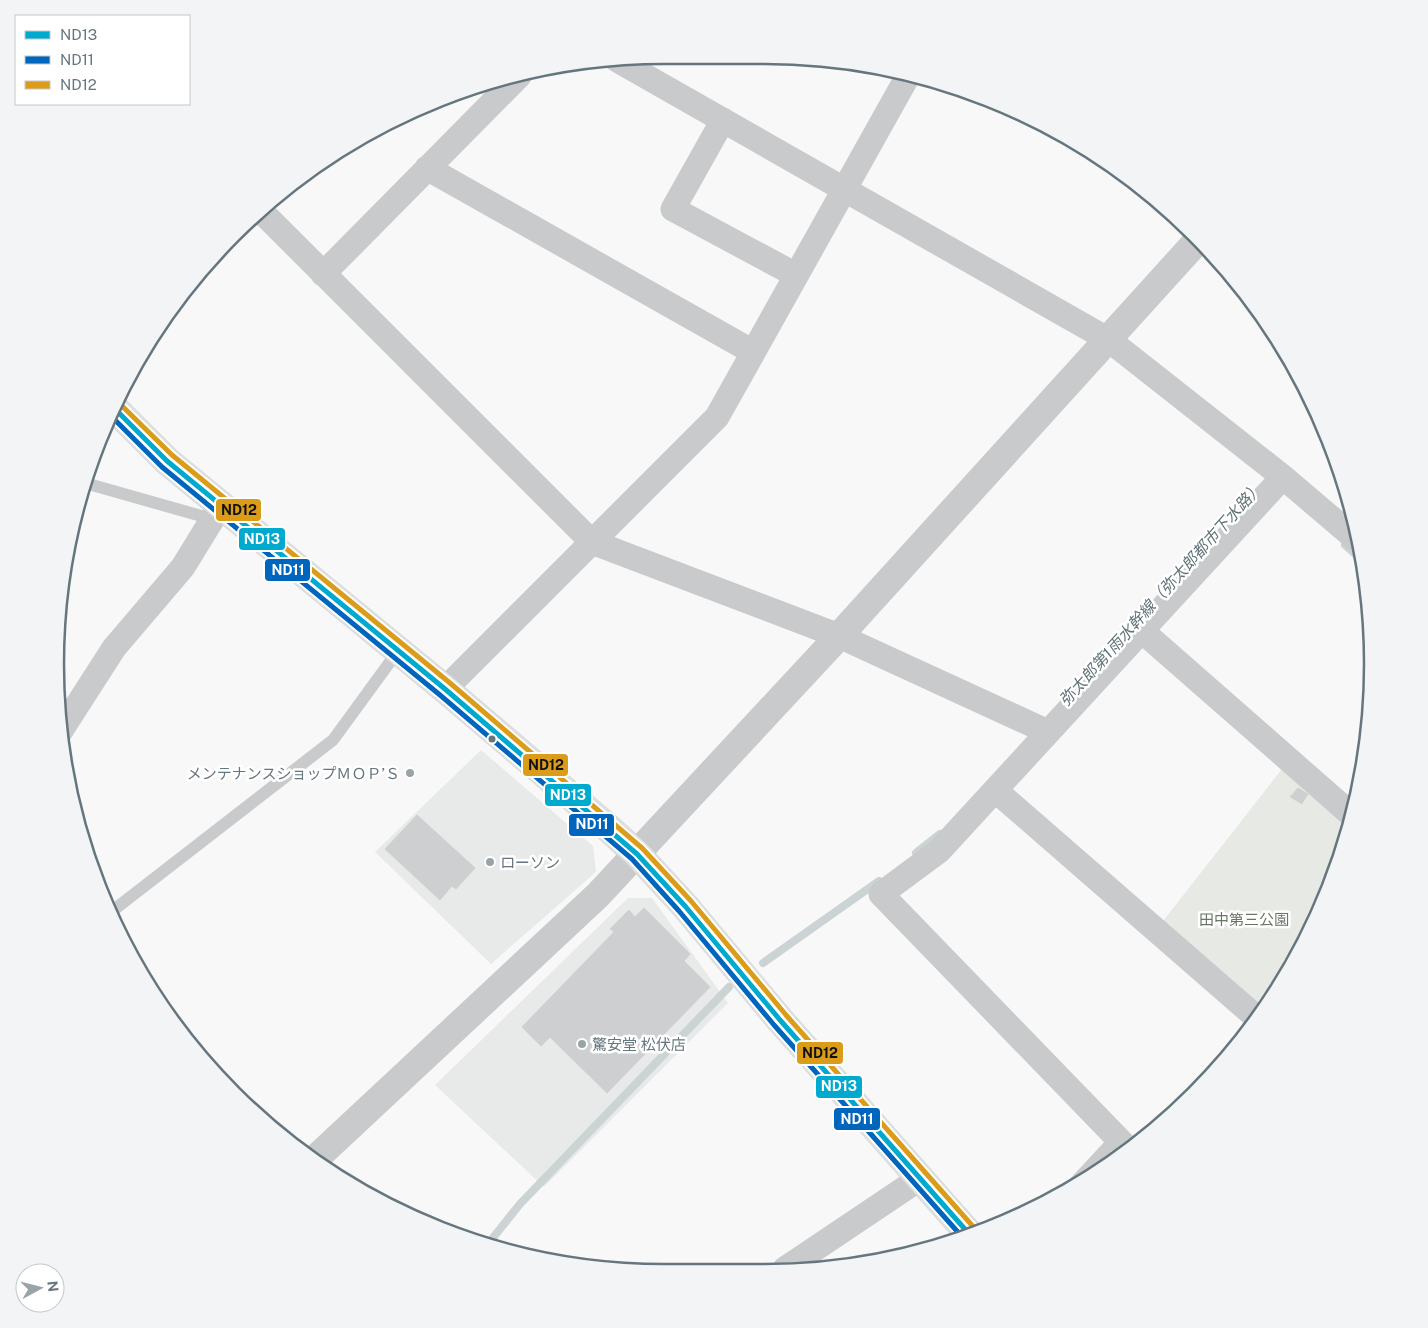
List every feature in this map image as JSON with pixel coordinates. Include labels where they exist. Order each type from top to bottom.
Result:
[{"type":"main road","points":[[119,413],[216,512],[299,568],[605,824],[637,854],[685,906],[780,1020],[965,1229]]},
{"type":"street","points":[[626,65],[1109,340],[1283,477],[1350,533]]},
{"type":"street","points":[[445,689],[716,417],[905,81]]},
{"type":"street","points":[[323,274],[512,83]]},
{"type":"street","points":[[723,120],[673,208],[796,275]]},
{"type":"street","points":[[428,168],[753,352]]},
{"type":"street","points":[[265,215],[592,542],[839,636],[1048,732]]},
{"type":"street","points":[[320,1155],[598,895],[839,636],[1193,245]]},
{"type":"street","points":[[1122,1143],[880,894],[939,852],[1283,477]]},
{"type":"street","points":[[67,721],[114,648],[183,566],[216,512]]},
{"type":"street","points":[[1142,631],[1346,810]]},
{"type":"street","points":[[995,790],[1251,1013]]},
{"type":"street","points":[[795,1263],[919,1179]]},
{"type":"lane","points":[[92,484],[216,512]]},
{"type":"lane","points":[[116,908],[333,740],[398,651]]},
{"type":"lane","points":[[1109,1154],[1122,1143]]},
{"type":"shaded area","name":"ローソン","points":[[481,750],[593,846],[596,872],[491,964],[375,852]]},
{"type":"shaded area","name":"驚安堂 松伏店","points":[[628,898],[652,898],[728,1003],[544,1187],[435,1085]]},
{"type":"green space","name":"田中第三公園","points":[[1289,760],[1345,814],[1319,894],[1284,964],[1251,1013],[1156,930]]},
{"type":"building","points":[[1298,787],[1309,794],[1302,805],[1289,797]]},
{"type":"building","points":[[417,814],[476,868],[456,890],[452,887],[440,901],[384,849]]},
{"type":"building","points":[[644,907],[691,954],[685,961],[711,987],[607,1094],[550,1038],[541,1047],[521,1027],[613,932],[609,929],[629,909],[635,916]]},
{"type":"waterway","name":"弥太郎第1雨水幹線（弥太郎都市下水路）","points":[[1345,545],[1354,553]]},
{"type":"waterway","name":"弥太郎第1雨水幹線（弥太郎都市下水路）","points":[[916,853],[940,834]]},
{"type":"waterway","name":"弥太郎第1雨水幹線（弥太郎都市下水路）","points":[[763,963],[879,881]]},
{"type":"waterway","name":"弥太郎第1雨水幹線（弥太郎都市下水路）","points":[[492,1239],[520,1204],[729,987]]},
{"type":"transit line","name":"ND12","points":[[122,406],[172,455],[450,683],[642,848],[691,901],[786,1015],[973,1226]]},
{"type":"transit line","name":"ND13","points":[[119,413],[167,461],[445,689],[637,854],[685,906],[780,1020],[965,1229]]},
{"type":"transit line","name":"ND11","points":[[116,421],[162,467],[440,695],[632,859],[679,911],[774,1025],[958,1232]]},
{"type":"place","name":"メンテナンスショップＭＯＰ’Ｓ","points":[[410,773]]},
{"type":"place","name":"ローソン","points":[[490,862]]},
{"type":"place","name":"驚安堂 松伏店","points":[[582,1044]]}]
